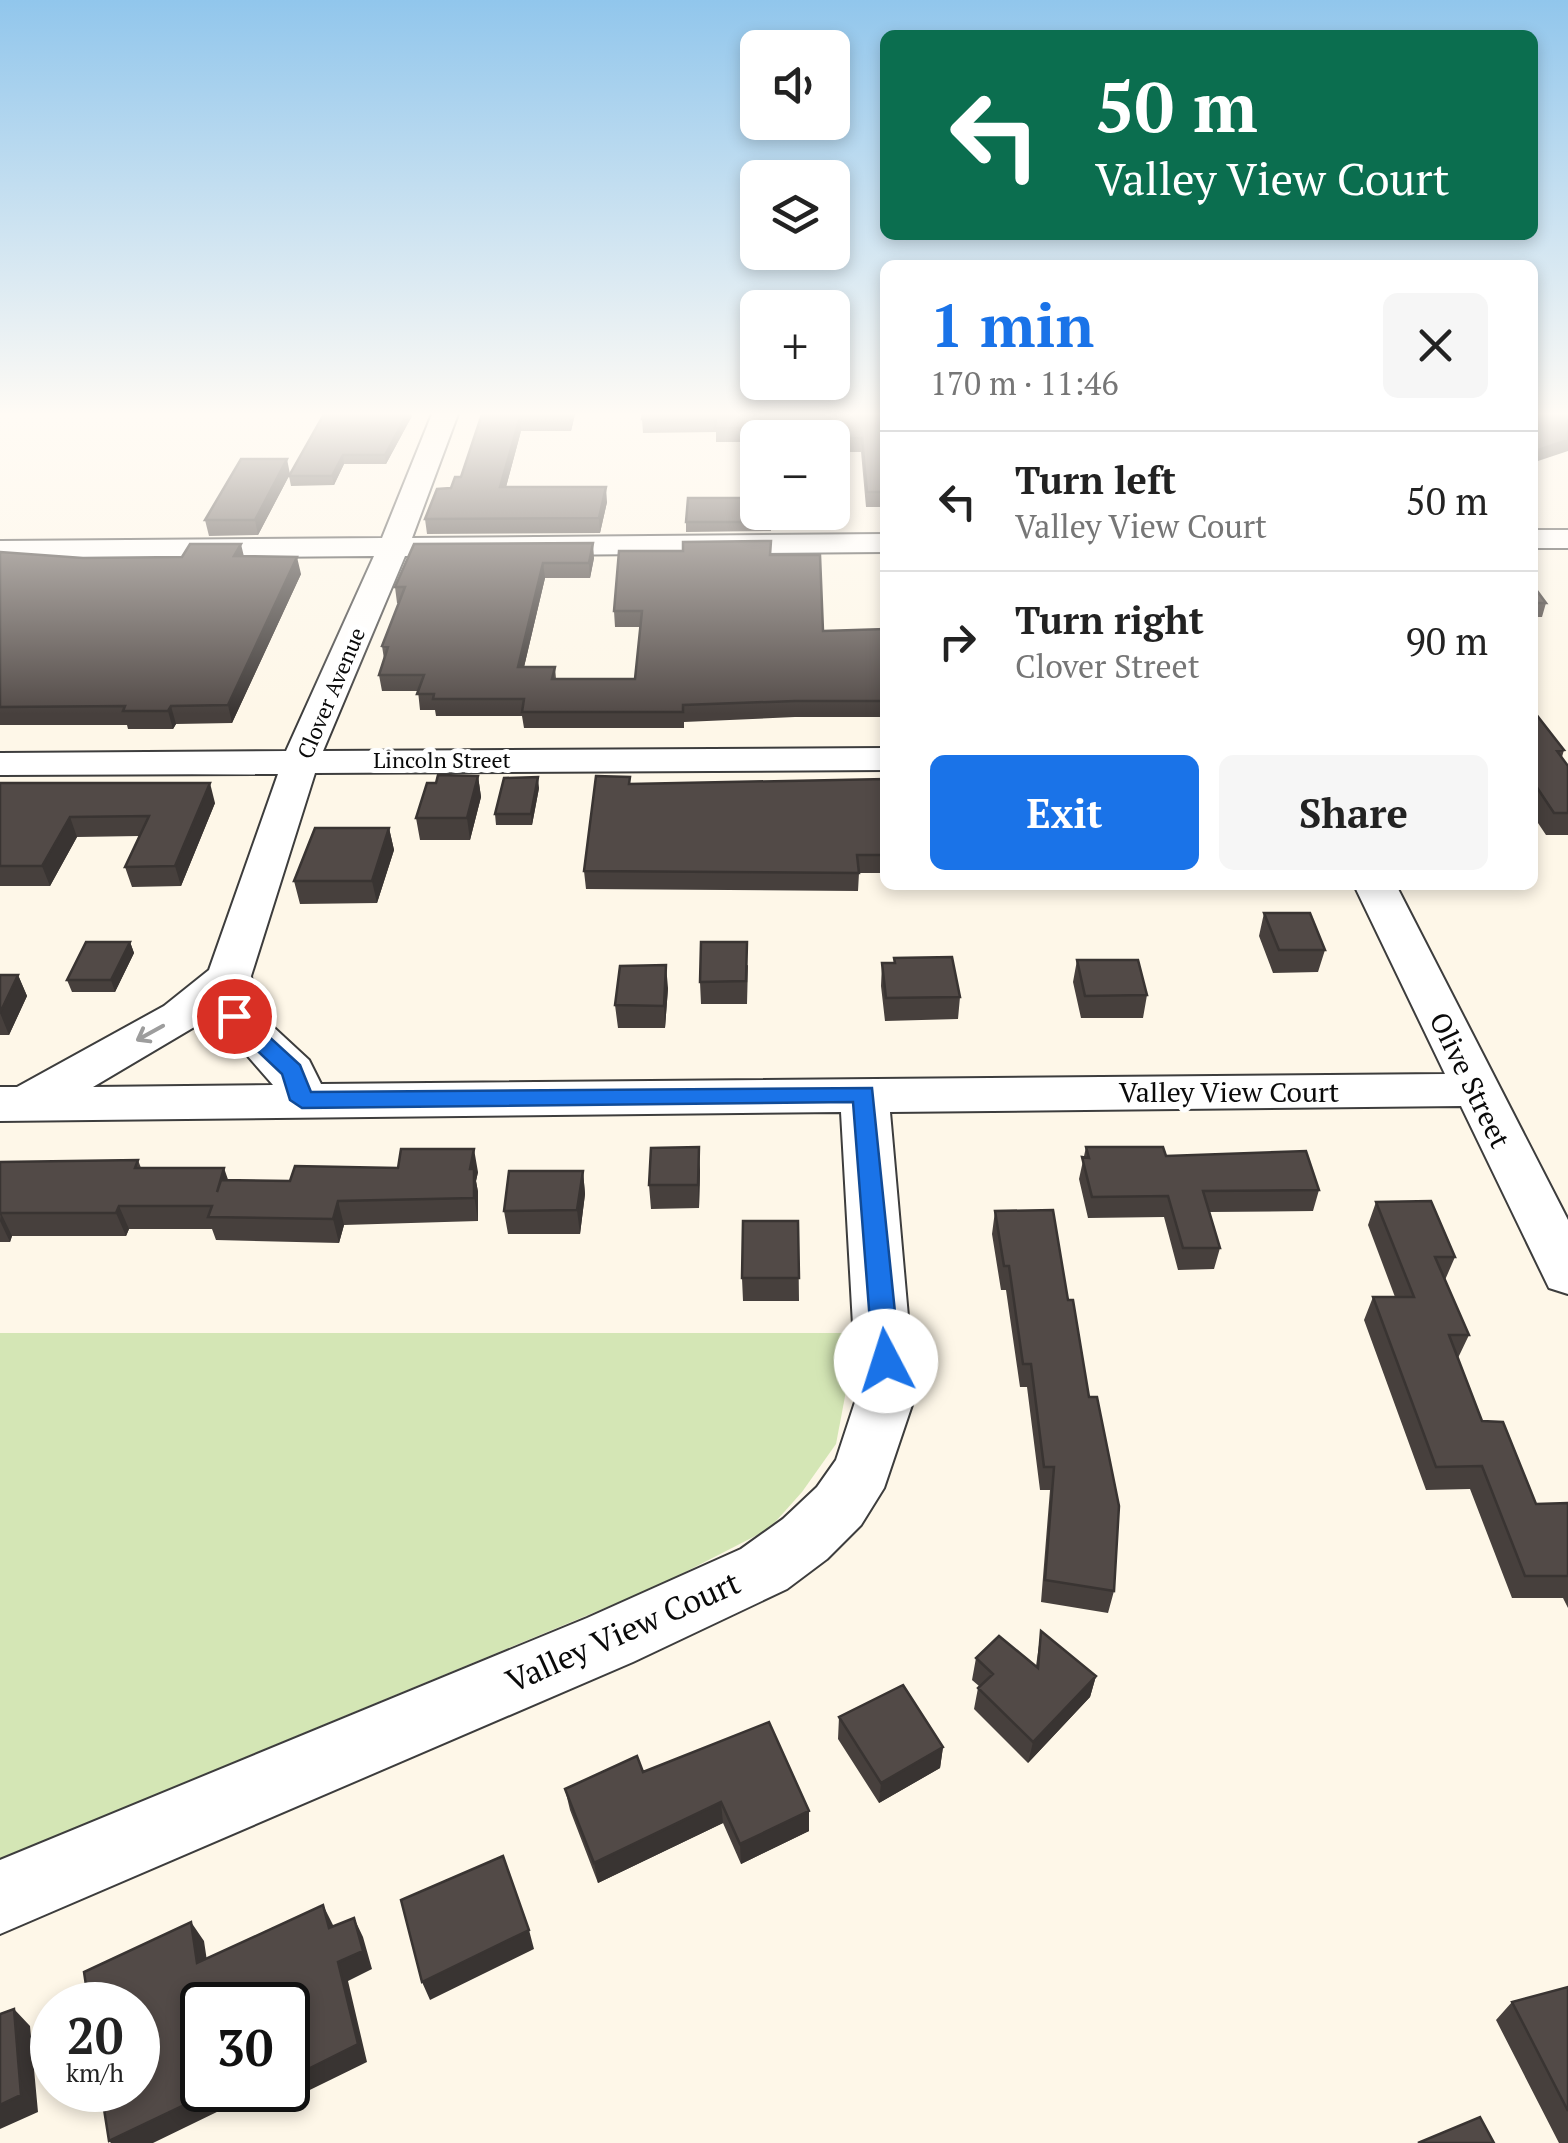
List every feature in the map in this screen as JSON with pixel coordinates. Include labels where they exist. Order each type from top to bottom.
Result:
[{"type":"street","name":"Clover Avenue","points":[[228,976],[301,760],[406,514]]},
{"type":"street","points":[[1538,539],[1568,539]]},
{"type":"street","points":[[0,550],[880,543]]},
{"type":"street","name":"Lincoln Street","points":[[0,764],[880,759]]},
{"type":"street","name":"Olive Street","points":[[1377,890],[1568,1274]]},
{"type":"street","points":[[228,976],[234,1016],[292,1071],[302,1100]]},
{"type":"street","points":[[14,1104],[180,1016],[228,976]]},
{"type":"street","name":"Valley View Court","points":[[14,1104],[1474,1090]]},
{"type":"street","name":"Valley View Court","points":[[0,1898],[610,1640],[764,1569],[806,1539],[839,1506],[863,1470],[886,1396],[864,1094]]},
{"type":"green space","points":[[0,1333],[857,1333],[836,1444],[802,1492],[769,1529],[658,1586],[0,1859]]},
{"type":"building","points":[[209,514],[258,514],[255,520],[205,520]]},
{"type":"building","points":[[427,514],[600,514],[599,518],[425,519]]},
{"type":"building","points":[[687,514],[740,514],[740,522],[686,522]]},
{"type":"building","points":[[771,541],[770,555],[820,555],[823,631],[880,629],[880,701],[683,705],[683,712],[522,712],[524,699],[433,699],[434,694],[417,694],[424,675],[379,675],[388,647],[382,646],[405,587],[395,587],[414,544],[593,543],[589,563],[543,563],[518,667],[555,667],[552,679],[635,679],[642,611],[614,611],[619,551],[683,551],[683,542]]},
{"type":"building","points":[[190,544],[241,544],[234,556],[297,557],[228,705],[171,706],[168,711],[123,711],[125,706],[0,707],[0,552],[83,558],[182,557]]},
{"type":"building","points":[[1538,717],[1564,750],[1557,751],[1568,766],[1568,813],[1554,813],[1538,789]]},
{"type":"building","points":[[438,775],[478,776],[467,818],[416,818],[427,783],[436,783]]},
{"type":"building","points":[[596,776],[630,777],[629,784],[880,779],[880,855],[857,855],[859,873],[584,871]]},
{"type":"building","points":[[538,777],[531,814],[495,814],[504,778]]},
{"type":"building","points":[[0,783],[210,783],[175,866],[125,867],[149,816],[70,817],[42,866],[0,866]]},
{"type":"building","points":[[315,828],[389,828],[372,881],[294,881]]},
{"type":"building","points":[[1264,913],[1310,913],[1325,950],[1279,950]]},
{"type":"building","points":[[86,942],[130,942],[111,980],[67,980]]},
{"type":"building","points":[[701,942],[747,942],[746,981],[700,982]]},
{"type":"building","points":[[952,957],[960,997],[886,998],[882,963],[895,963],[894,958]]},
{"type":"building","points":[[1077,960],[1138,960],[1147,995],[1085,996]]},
{"type":"building","points":[[666,965],[664,1006],[615,1005],[620,966]]},
{"type":"building","points":[[0,975],[18,975],[0,1013]]},
{"type":"building","points":[[699,1147],[698,1185],[649,1185],[651,1148]]},
{"type":"building","points":[[1086,1147],[1163,1147],[1166,1156],[1306,1151],[1319,1190],[1203,1191],[1220,1248],[1183,1248],[1168,1196],[1092,1197],[1082,1157],[1089,1158]]},
{"type":"building","points":[[401,1149],[474,1149],[470,1169],[474,1169],[474,1198],[338,1201],[333,1219],[208,1217],[212,1206],[119,1206],[116,1213],[0,1215],[0,1162],[138,1160],[135,1168],[224,1168],[217,1192],[221,1180],[290,1181],[295,1166],[398,1168]]},
{"type":"building","points":[[509,1171],[583,1171],[577,1210],[504,1211]]},
{"type":"building","points":[[1431,1201],[1455,1257],[1435,1257],[1469,1335],[1449,1335],[1482,1421],[1503,1422],[1536,1504],[1568,1503],[1568,1576],[1525,1576],[1482,1466],[1436,1467],[1373,1297],[1414,1297],[1376,1202]]},
{"type":"building","points":[[1053,1210],[1089,1397],[1097,1397],[1119,1506],[1114,1591],[1045,1580],[1054,1467],[1044,1467],[1031,1364],[1023,1364],[1009,1266],[1004,1266],[995,1211]]},
{"type":"building","points":[[743,1221],[798,1221],[799,1278],[742,1278]]},
{"type":"building","points":[[1041,1631],[1096,1676],[1033,1742],[978,1688],[993,1674],[976,1658],[999,1636],[1038,1668]]},
{"type":"building","points":[[903,1685],[943,1747],[881,1783],[839,1717]]},
{"type":"building","points":[[769,1722],[809,1811],[740,1844],[721,1802],[594,1863],[565,1789],[637,1756],[643,1772]]},
{"type":"building","points":[[503,1856],[529,1930],[422,1982],[401,1900]]},
{"type":"building","points":[[323,1905],[329,1928],[354,1918],[363,1951],[338,1962],[358,2044],[310,2068],[310,1982],[180,1982],[180,2107],[109,2141],[104,2112],[160,2112],[160,1982],[86,1982],[84,1972],[191,1922],[197,1963]]},
{"type":"building","points":[[1568,1987],[1568,2111],[1512,2002]]},
{"type":"building","points":[[14,2009],[21,2095],[0,2105],[0,2014]]},
{"type":"building","points":[[1480,2117],[1494,2143],[1418,2143]]},
{"type":"route","points":[[234,1016],[292,1071],[302,1100],[864,1094],[886,1361]]}]
